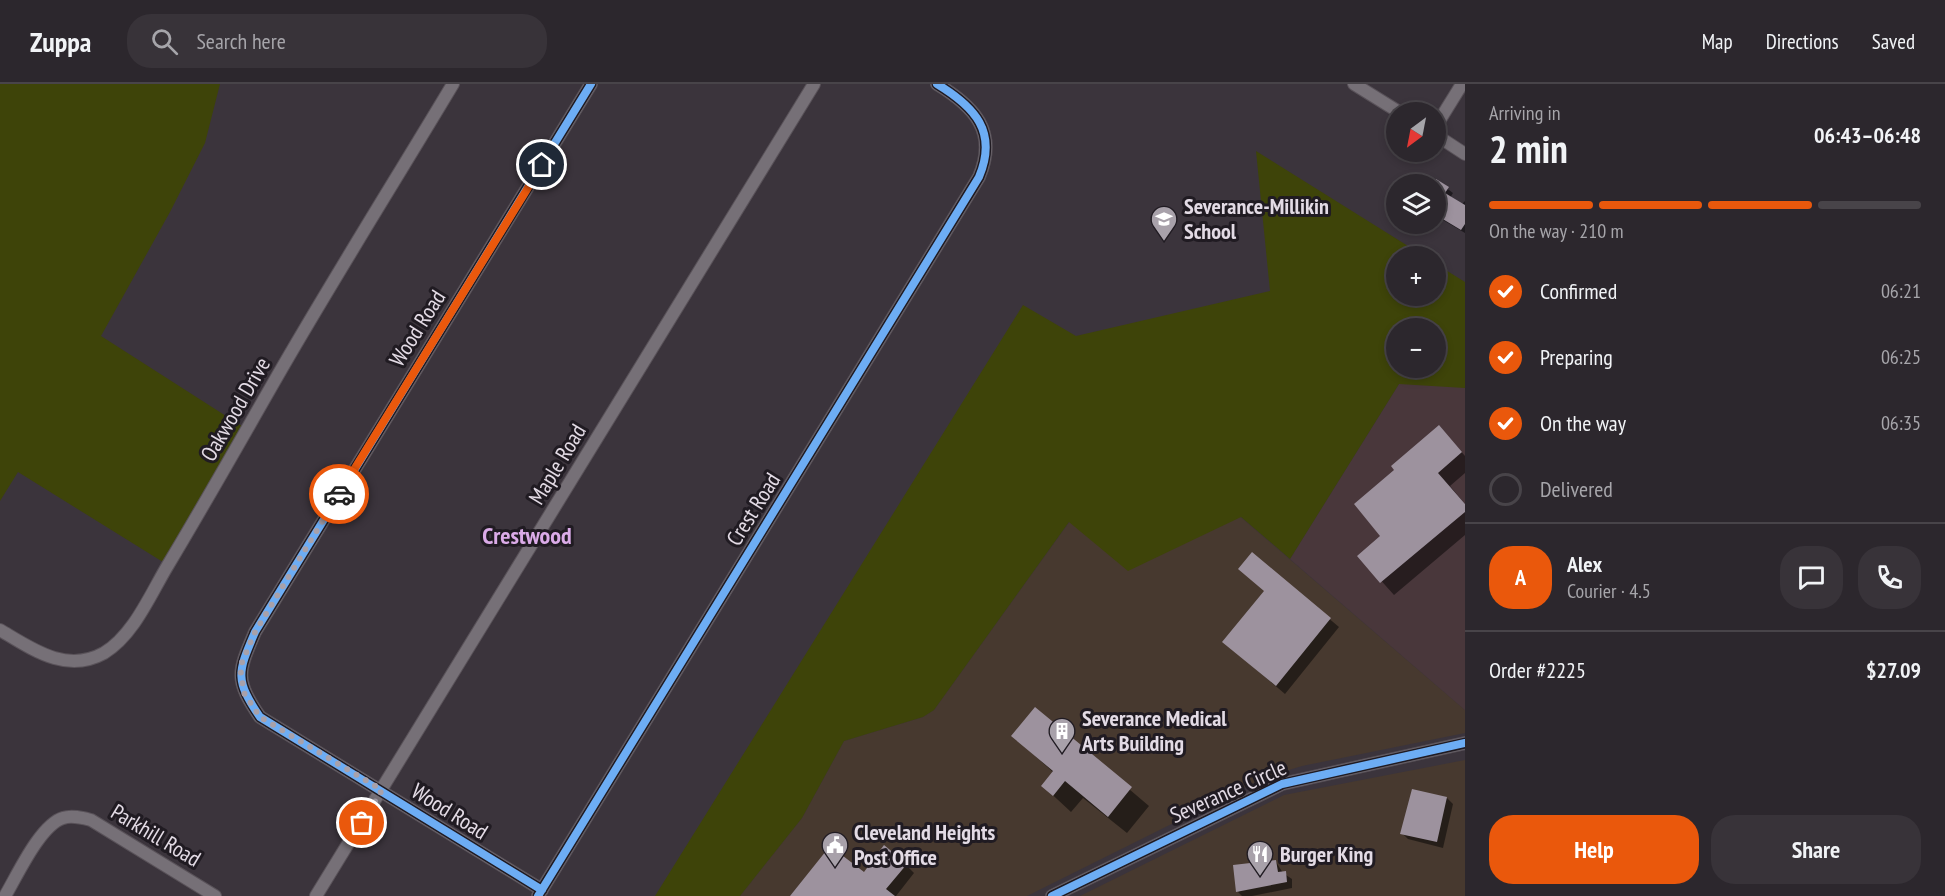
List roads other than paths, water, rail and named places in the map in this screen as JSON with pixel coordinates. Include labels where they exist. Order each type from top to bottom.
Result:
[{"type":"street","name":"Oakwood Drive","points":[[0,630],[41,655],[58,660],[76,661],[94,657],[119,640],[138,615],[453,84]]},
{"type":"street","name":"Wood Road","points":[[540,893],[382,790],[260,717],[244,693],[240,667],[255,632],[591,84]]},
{"type":"street","name":"Maple Road","points":[[316,896],[814,84]]},
{"type":"street","name":"Crest Road","points":[[540,893],[968,196],[985,163],[985,137],[980,122],[972,110],[937,84]]},
{"type":"street","points":[[1354,84],[1386,104]]},
{"type":"street","points":[[1446,110],[1462,84]]},
{"type":"street","points":[[1446,142],[1465,154]]},
{"type":"street","name":"Severance Circle","points":[[1052,896],[1282,784],[1465,743]]},
{"type":"street","name":"Parkhill Road","points":[[5,896],[42,835],[54,823],[65,817],[91,820],[215,896]]},
{"type":"place","name":"Severance-Millikin School","points":[[1164,242]]},
{"type":"place","name":"Severance Medical Arts Building","points":[[1062,754]]},
{"type":"place","name":"Cleveland Heights Post Office","points":[[835,868]]},
{"type":"place","name":"Burger King","points":[[1260,877]]},
{"type":"district","name":"Crestwood","points":[[527,535]]}]
